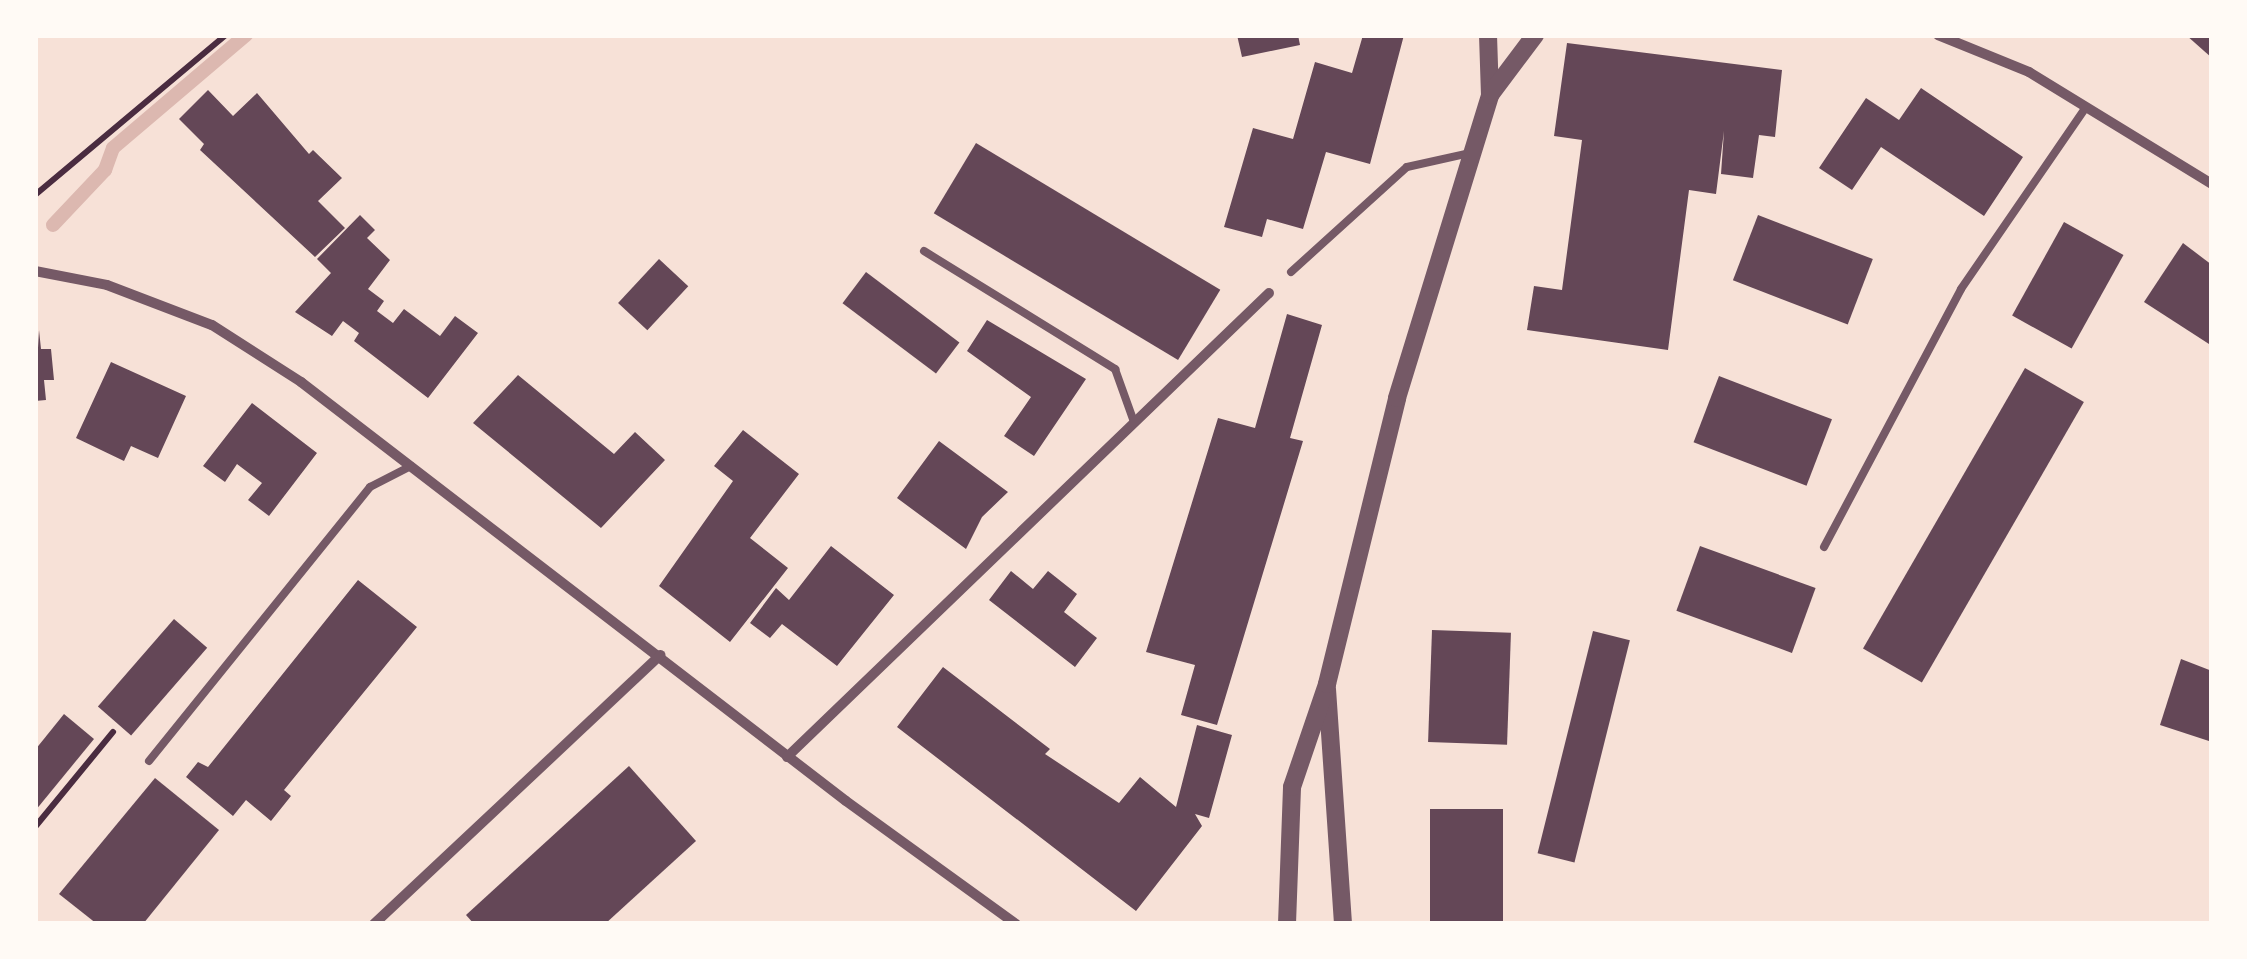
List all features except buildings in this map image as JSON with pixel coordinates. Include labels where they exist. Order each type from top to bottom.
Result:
[{"type":"street","points":[[1488,35],[1490,95]]},
{"type":"street","points":[[1287,924],[1292,787],[1327,684],[1397,398],[1490,95],[1535,35]]},
{"type":"street","points":[[1938,35],[2029,72],[2212,184]]},
{"type":"street","points":[[35,271],[107,285],[212,325],[411,466],[787,756],[1016,924]]},
{"type":"street","points":[[787,756],[1269,293]]},
{"type":"street","points":[[374,924],[660,655]]},
{"type":"street","points":[[1327,684],[1343,924]]},
{"type":"lane","points":[[1824,547],[1961,289],[2086,108]]},
{"type":"lane","points":[[1291,272],[1407,168],[1470,153]]},
{"type":"lane","points":[[924,251],[1115,369],[1134,422]]},
{"type":"lane","points":[[149,761],[370,487],[411,466]]},
{"type":"path","points":[[35,195],[226,35]]},
{"type":"path","points":[[35,827],[112,732]]},
{"type":"waterway","points":[[53,225],[105,170],[113,148],[246,35]]}]
